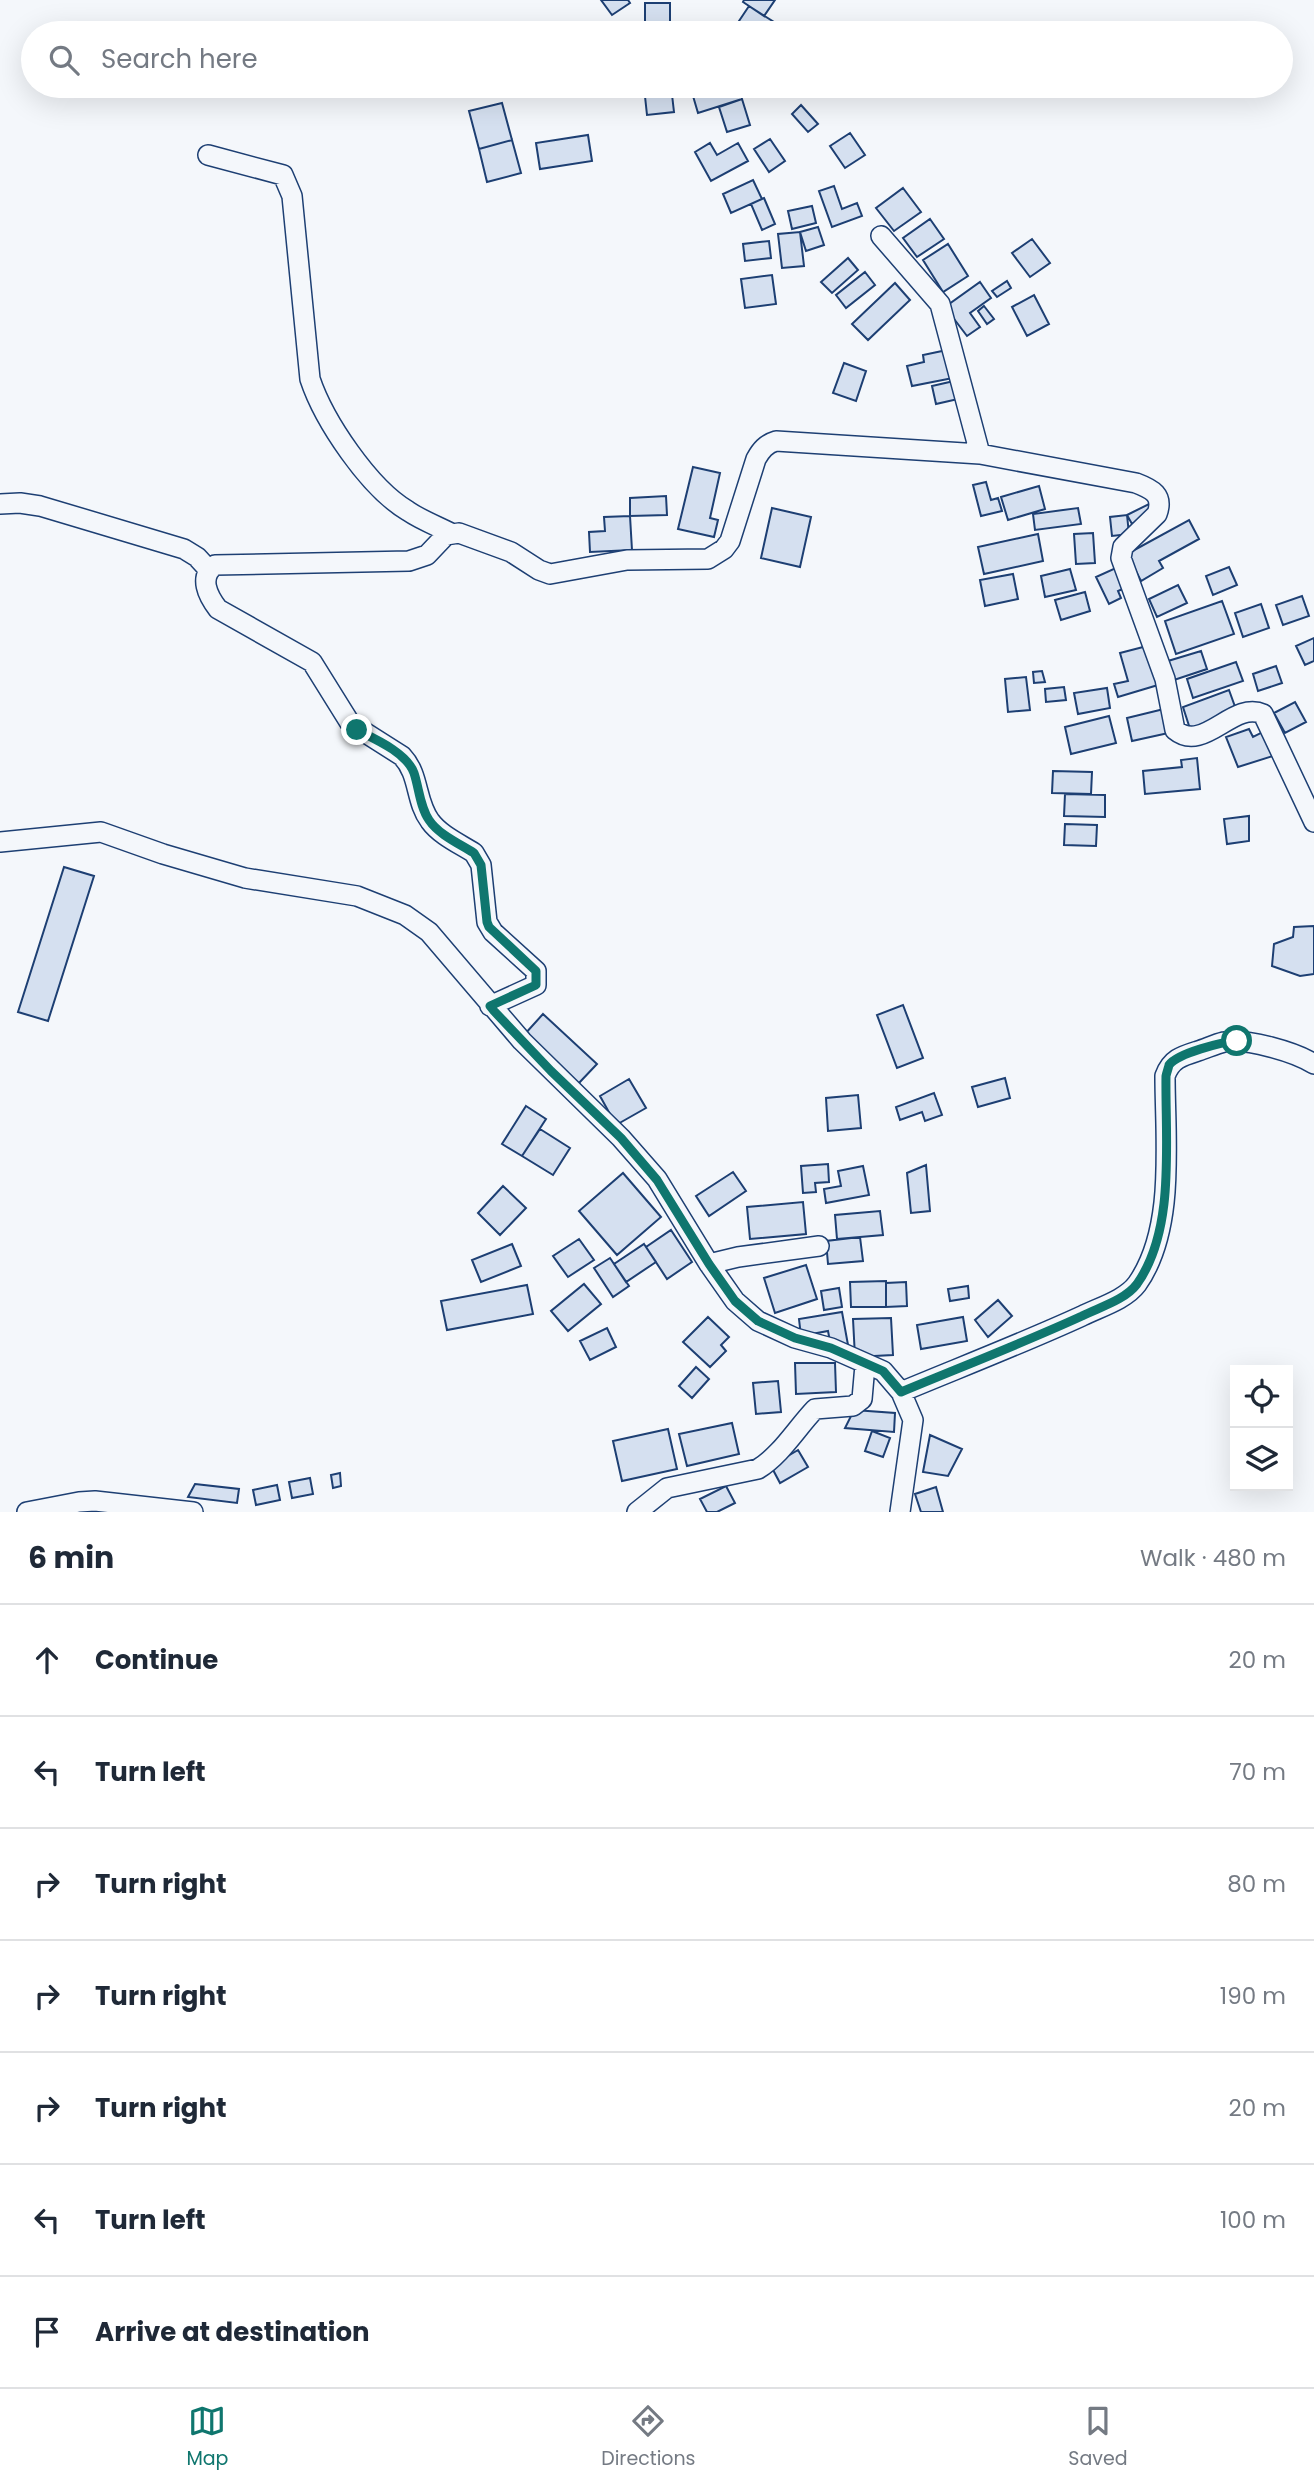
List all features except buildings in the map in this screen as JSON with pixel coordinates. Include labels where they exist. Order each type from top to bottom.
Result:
[{"type":"street","points":[[208,155],[283,175],[292,196],[310,379],[317,400],[327,418],[384,492],[408,511],[451,533]]},
{"type":"street","points":[[881,236],[940,304],[980,454]]},
{"type":"street","points":[[490,1006],[536,985],[536,971],[489,927],[478,858],[439,831],[429,820],[408,763],[357,730],[346,719],[312,662],[218,609],[209,598],[206,588],[209,570],[215,565],[409,561],[427,555],[451,533],[459,533],[511,552],[550,574],[627,560],[697,561],[717,554],[730,541],[756,459],[769,443],[786,441],[980,454],[1136,483],[1157,493],[1160,501],[1157,514],[1123,547],[1121,558],[1166,679],[1173,726],[1177,733],[1193,737],[1245,713],[1254,711],[1263,714],[1314,822]]},
{"type":"street","points":[[0,504],[40,506],[184,549],[197,557],[209,570]]},
{"type":"street","points":[[0,842],[101,832],[245,878],[357,896],[405,915],[429,932],[490,1006],[551,1071],[621,1138],[657,1180],[735,1301],[758,1321],[883,1371],[901,1392],[913,1420],[900,1512]]},
{"type":"street","points":[[901,1392],[1062,1325],[1121,1298],[1136,1285],[1150,1260],[1160,1228],[1164,1201],[1166,1076],[1169,1065],[1178,1058],[1225,1042],[1237,1041],[1299,1055],[1314,1064]]},
{"type":"street","points":[[709,1264],[738,1257],[818,1246]]},
{"type":"street","points":[[637,1512],[667,1488],[758,1469],[765,1465],[815,1409],[853,1406],[859,1403],[862,1399],[864,1365]]},
{"type":"street","points":[[27,1512],[95,1501],[193,1512]]},
{"type":"route","points":[[357,730],[401,756],[412,768],[429,820],[439,831],[478,858],[489,927],[536,971],[536,985],[490,1006],[494,1011],[551,1071],[621,1138],[657,1180],[735,1301],[758,1321],[883,1371],[901,1392],[1062,1325],[1121,1298],[1136,1285],[1150,1260],[1160,1228],[1164,1201],[1166,1076],[1169,1065],[1178,1058],[1225,1042],[1237,1041]]}]
